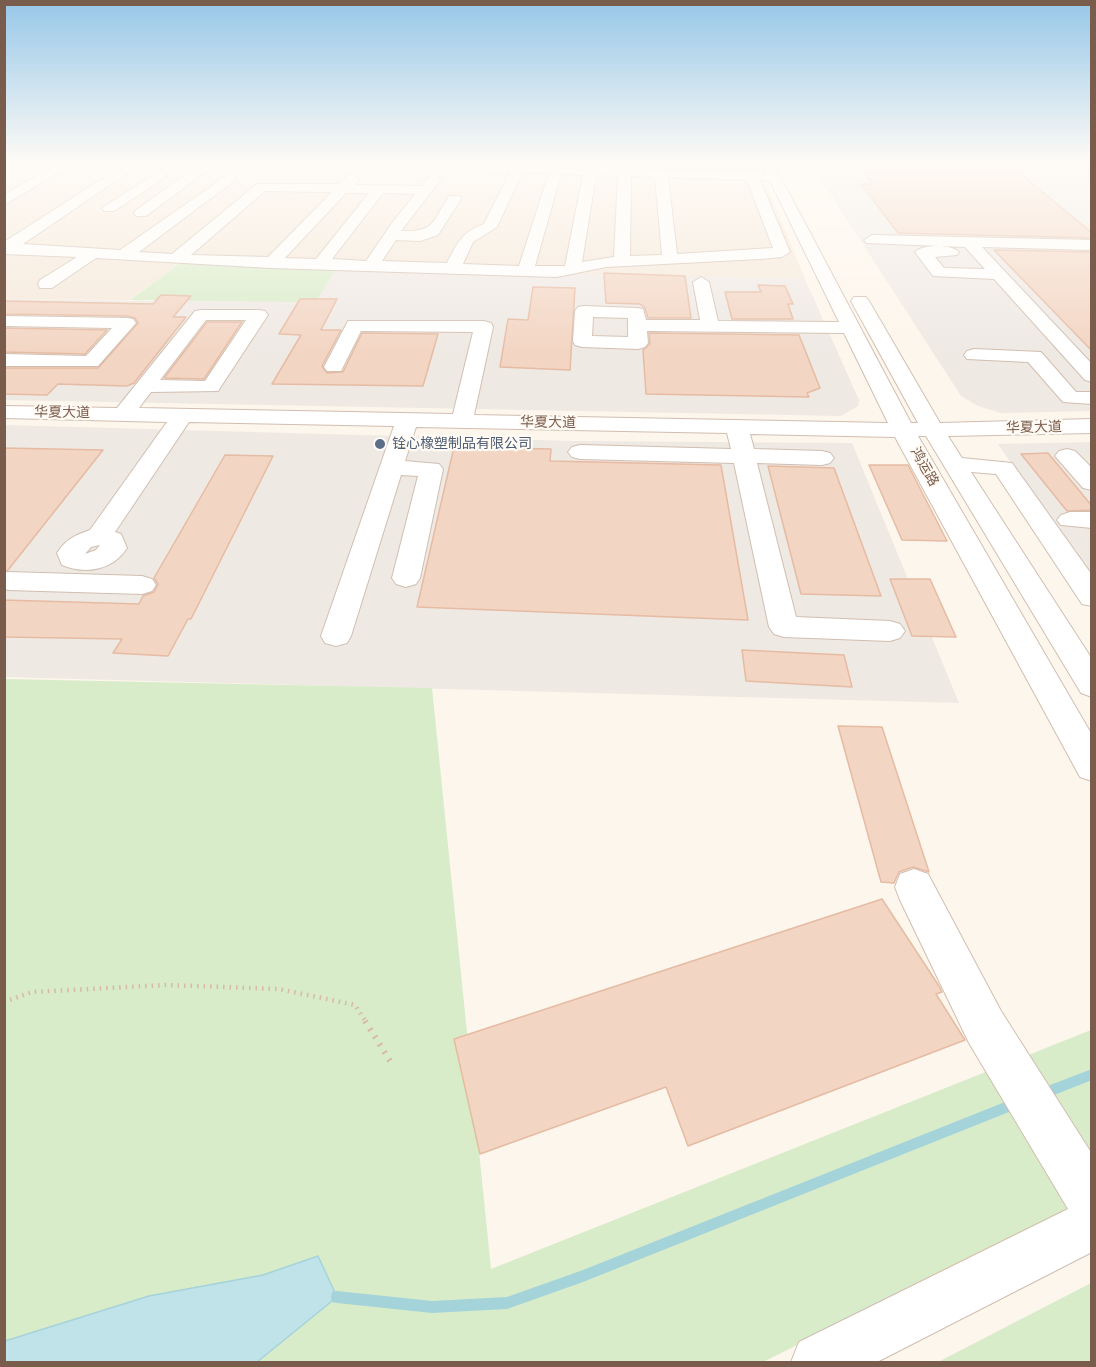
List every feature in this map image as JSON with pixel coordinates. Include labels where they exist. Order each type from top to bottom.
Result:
[{"type":"street","points":[[6,248],[41,225]]},
{"type":"street","points":[[124,255],[163,225]]},
{"type":"street","points":[[176,259],[217,225]]},
{"type":"street","points":[[271,263],[308,225]]},
{"type":"street","points":[[320,264],[351,225]]},
{"type":"street","points":[[371,266],[399,225]]},
{"type":"street","points":[[391,235],[420,236],[433,232],[438,225]]},
{"type":"street","points":[[453,268],[466,240],[491,225]]},
{"type":"street","points":[[525,271],[539,225]]},
{"type":"street","points":[[572,270],[581,225]]},
{"type":"street","points":[[622,261],[623,225]]},
{"type":"street","points":[[666,225],[670,260]]},
{"type":"street","points":[[6,248],[271,263],[525,271],[572,270],[582,265],[622,261],[723,258],[782,252],[779,225]]},
{"type":"street","name":"鸿运路","points":[[800,225],[903,430],[1092,767]]},
{"type":"street","name":"鸿运路","points":[[807,225],[1092,685]]},
{"type":"street","points":[[872,240],[974,248],[1092,376]]},
{"type":"street","points":[[998,274],[939,273],[924,268],[916,257],[917,254],[923,252],[974,248],[1092,245]]},
{"type":"street","points":[[46,284],[95,252]]},
{"type":"street","points":[[701,282],[710,326]]},
{"type":"street","points":[[123,414],[144,386],[201,315],[259,315],[211,387],[144,386]]},
{"type":"street","points":[[4,321],[127,323],[91,362],[4,360]]},
{"type":"street","points":[[334,367],[354,325],[484,327],[462,421]]},
{"type":"street","points":[[637,325],[851,328]]},
{"type":"street","points":[[974,355],[1034,356],[1070,398],[1092,398]]},
{"type":"street","name":"华夏大道","points":[[4,412],[183,415],[416,436],[462,421],[903,430],[1092,426]]},
{"type":"street","points":[[76,573],[114,548],[112,540],[99,536],[183,415]]},
{"type":"street","points":[[737,427],[784,627],[890,631]]},
{"type":"street","points":[[336,636],[391,468],[416,436],[538,444]]},
{"type":"street","points":[[580,452],[822,458]]},
{"type":"street","points":[[1066,456],[1092,483]]},
{"type":"street","points":[[954,464],[1004,468],[1092,597]]},
{"type":"street","points":[[391,468],[431,469],[406,578]]},
{"type":"street","points":[[8,581],[76,573],[142,585]]},
{"type":"street","points":[[914,887],[986,1027],[1092,1201]]},
{"type":"street","points":[[819,1362],[1092,1224]]},
{"type":"path","points":[[4,1002],[32,992],[155,985],[279,989],[355,1005],[392,1064]]},
{"type":"shaded area","points":[[5,225],[783,225],[805,279],[518,274],[180,263],[129,300],[5,299]]},
{"type":"shaded area","points":[[850,225],[1091,225],[1091,411],[1001,413],[978,406],[961,396]]},
{"type":"shaded area","points":[[336,268],[805,279],[859,400],[858,406],[841,416],[5,400],[5,299],[154,301]]},
{"type":"shaded area","points":[[4,425],[573,441],[852,443],[959,703],[5,677]]},
{"type":"shaded area","points":[[1091,442],[1091,581],[998,444]]},
{"type":"green space","points":[[180,263],[336,268],[316,302],[130,300]]},
{"type":"green space","points":[[5,679],[432,688],[491,1269],[1091,1030],[1091,1199],[763,1362],[5,1362]]},
{"type":"green space","points":[[1091,1283],[1091,1362],[938,1362]]},
{"type":"water","points":[[318,1256],[337,1297],[257,1362],[5,1362],[5,1341],[149,1296],[263,1275]]},
{"type":"building","points":[[892,225],[1082,225],[1092,233],[1092,238],[898,233]]},
{"type":"building","points":[[994,250],[1092,252],[1092,351]]},
{"type":"building","points":[[604,273],[685,276],[691,318],[648,318],[645,308],[640,304],[606,303]]},
{"type":"building","points":[[758,285],[785,286],[793,304],[788,304],[793,319],[732,319],[725,292],[761,292]]},
{"type":"building","points":[[533,287],[575,288],[570,370],[500,367],[508,319],[528,320]]},
{"type":"building","points":[[161,295],[191,296],[173,317],[186,317],[134,383],[127,386],[58,384],[47,395],[4,394],[4,368],[98,368],[138,323],[135,318],[127,316],[4,314],[4,301],[153,304]]},
{"type":"building","points":[[300,299],[337,299],[321,330],[341,330],[322,366],[327,373],[343,372],[362,333],[438,334],[423,386],[272,384],[301,335],[279,334]]},
{"type":"building","points":[[207,322],[242,322],[204,379],[164,378]]},
{"type":"building","points":[[4,328],[107,330],[85,354],[4,352]]},
{"type":"building","points":[[649,333],[799,335],[820,388],[807,393],[809,397],[646,394],[643,350],[650,344]]},
{"type":"building","points":[[454,447],[551,449],[550,461],[721,465],[748,620],[417,607]]},
{"type":"building","points":[[4,448],[103,450],[8,570],[4,571]]},
{"type":"building","points":[[1048,453],[1092,506],[1092,510],[1067,511],[1021,454]]},
{"type":"building","points":[[225,455],[273,456],[191,619],[188,619],[168,656],[113,653],[122,639],[4,637],[4,600],[139,604],[143,596],[154,592],[158,584],[154,578]]},
{"type":"building","points":[[869,465],[908,465],[947,541],[902,540]]},
{"type":"building","points":[[768,466],[834,468],[881,596],[801,594]]},
{"type":"building","points":[[890,579],[930,579],[956,637],[912,636]]},
{"type":"building","points":[[742,650],[844,655],[852,687],[746,681]]},
{"type":"building","points":[[838,726],[882,727],[929,872],[913,867],[899,872],[894,883],[881,882]]},
{"type":"building","points":[[882,899],[939,986],[942,992],[936,994],[965,1040],[688,1146],[666,1087],[480,1154],[454,1039]]},
{"type":"waterway","points":[[1054,1089],[1092,1074]]},
{"type":"waterway","points":[[337,1297],[432,1307],[507,1303],[583,1276],[1005,1108]]},
{"type":"place","name":"铨心橡塑制品有限公司","points":[[380,444]]}]
